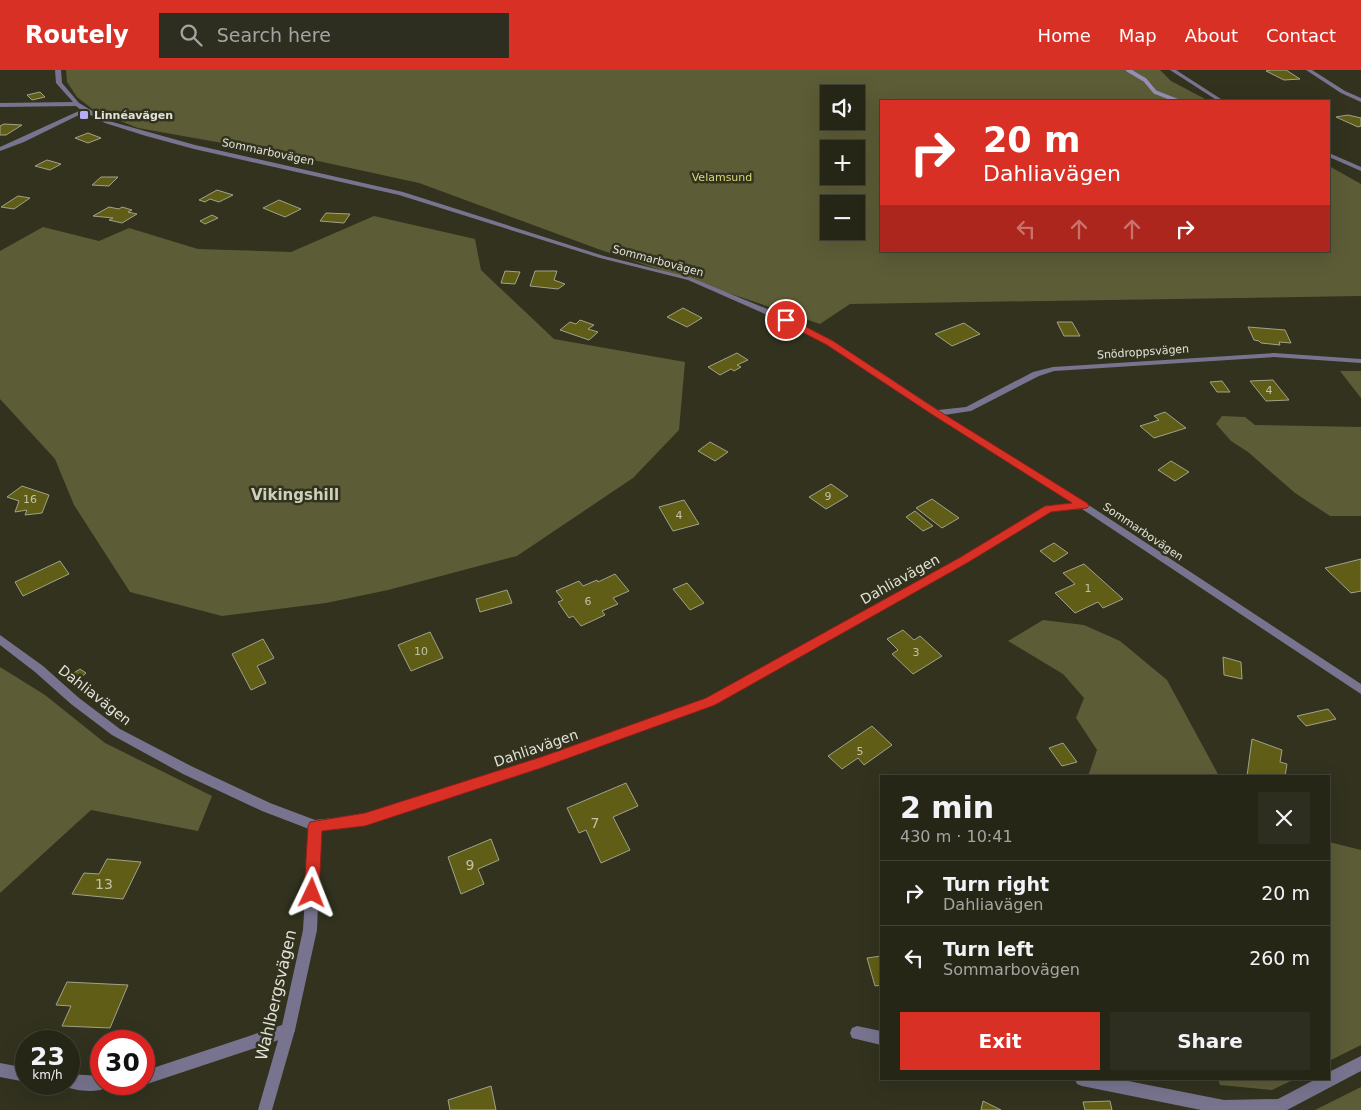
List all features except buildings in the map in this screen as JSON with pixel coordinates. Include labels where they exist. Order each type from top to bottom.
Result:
[{"type":"street","name":"Sommarbovägen","points":[[58,70],[60,82],[77,104],[107,122],[148,135],[280,167],[401,193],[602,257],[690,279],[786,320],[830,343],[936,413],[1084,506],[1361,690]]},
{"type":"street","points":[[1173,70],[1219,100]]},
{"type":"street","points":[[1309,70],[1344,92],[1361,100]]},
{"type":"street","points":[[0,105],[77,104]]},
{"type":"street","points":[[0,149],[16,144],[66,116],[85,110]]},
{"type":"street","points":[[1330,155],[1361,169]]},
{"type":"street","name":"Snödroppsvägen","points":[[936,413],[968,409],[1036,374],[1053,369],[1274,355],[1361,361]]},
{"type":"street","name":"Dahliavägen","points":[[0,639],[116,732],[187,770],[266,807],[315,826],[365,819],[541,763],[711,701],[963,560],[1048,508],[1084,506]]},
{"type":"street","name":"Wahlbergsvägen","points":[[265,1110],[288,1030],[310,930],[315,826]]},
{"type":"street","points":[[155,1074],[288,1030]]},
{"type":"street","points":[[857,1034],[880,1038]]},
{"type":"street","points":[[1330,1080],[1361,1064]]},
{"type":"street","points":[[0,1070],[15,1073]]},
{"type":"street","points":[[1087,1080],[1224,1107],[1278,1106],[1329,1080]]},
{"type":"green space","name":"Velamsund","points":[[66,70],[1160,70],[1171,81],[1207,100],[880,100],[880,252],[1330,252],[1330,167],[1361,184],[1361,296],[850,304],[820,324],[598,249],[419,183],[295,156],[138,128],[95,111],[77,97],[67,82]]},
{"type":"green space","points":[[374,216],[475,239],[481,270],[554,339],[685,362],[679,430],[633,478],[517,556],[388,590],[326,603],[222,616],[130,592],[74,505],[55,459],[0,399],[0,251],[43,227],[99,241],[129,228],[198,249],[291,252]]},
{"type":"green space","points":[[1340,371],[1361,371],[1361,398]]},
{"type":"green space","points":[[1222,416],[1245,417],[1255,425],[1361,427],[1361,516],[1330,516],[1295,493],[1248,452],[1231,441],[1216,424]]},
{"type":"green space","points":[[1043,620],[1084,625],[1120,641],[1167,680],[1218,775],[1088,775],[1097,750],[1076,718],[1084,698],[1063,674],[1008,641]]},
{"type":"green space","points":[[0,667],[45,695],[105,743],[212,796],[198,831],[91,810],[0,893]]},
{"type":"green space","points":[[1330,842],[1361,850],[1361,1045],[1330,1060]]},
{"type":"green space","points":[[1218,1080],[1293,1080],[1272,1090],[1220,1085]]},
{"type":"green space","points":[[1361,1087],[1361,1110],[1315,1110]]},
{"type":"waterway","points":[[1128,70],[1145,80],[1155,92],[1175,100]]},
{"type":"place","name":"Linnéavägen","points":[[84,115]]},
{"type":"district","name":"Vikingshill","points":[[295,495]]},
{"type":"route","points":[[312,893],[315,826],[365,819],[541,763],[711,701],[963,560],[1048,508],[1084,506],[936,413],[830,343],[786,320]]}]
